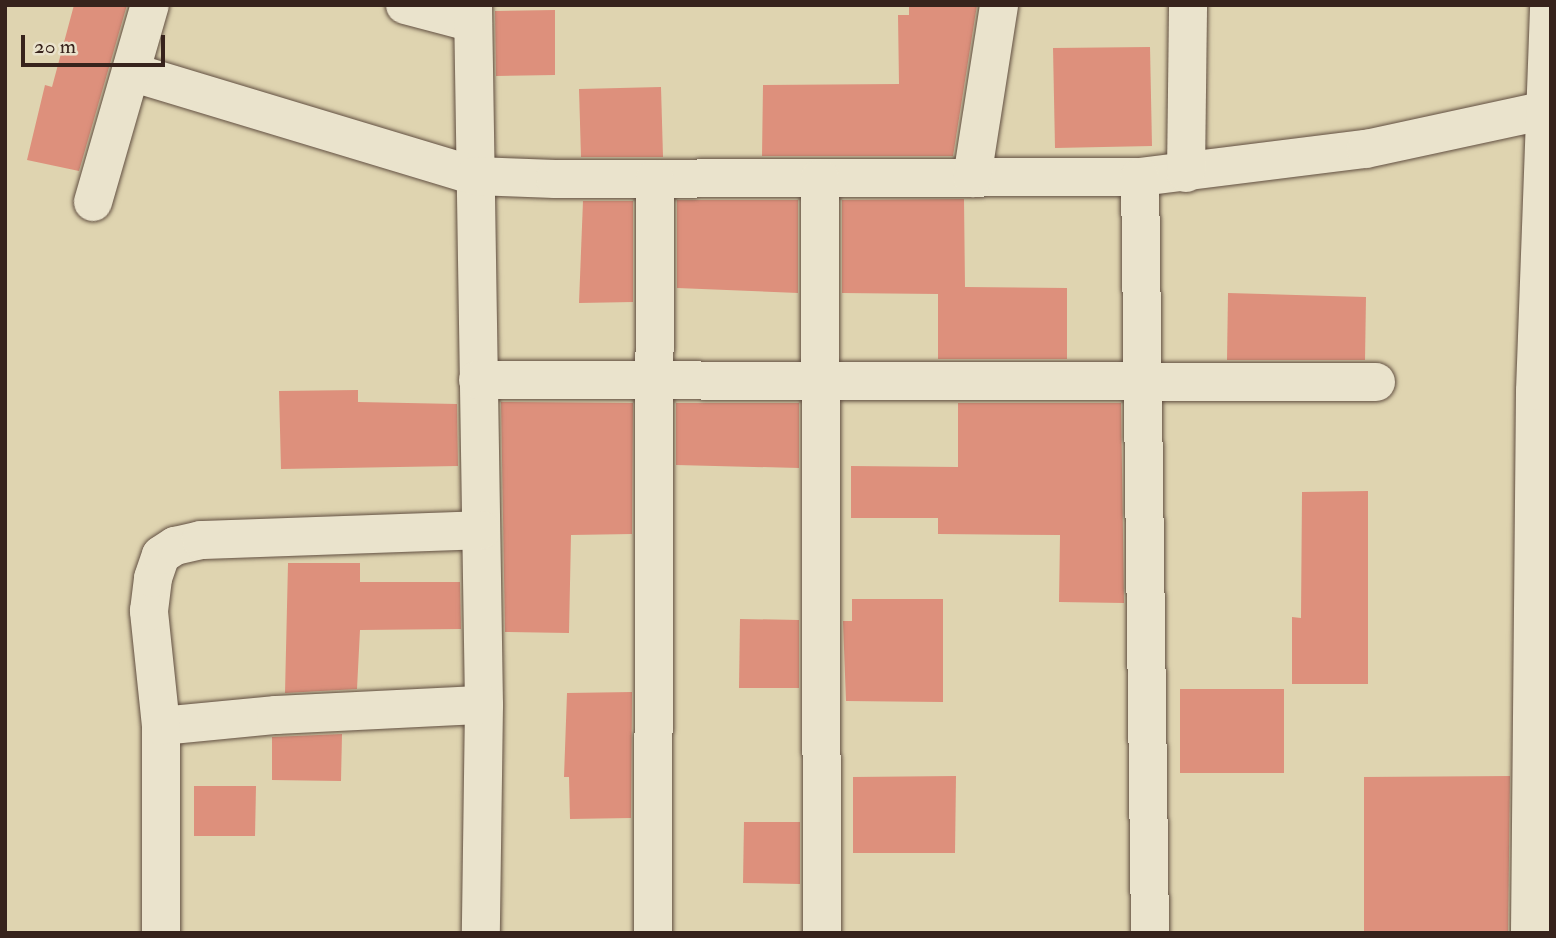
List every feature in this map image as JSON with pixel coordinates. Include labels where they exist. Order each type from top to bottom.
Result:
[{"type":"street","points":[[93,202],[150,5]]},
{"type":"street","points":[[405,5],[473,14],[484,705],[481,933]]},
{"type":"street","points":[[972,178],[999,5]]},
{"type":"street","points":[[1186,173],[1188,5]]},
{"type":"street","points":[[1530,933],[1535,391],[1548,97],[1549,5]]},
{"type":"street","points":[[131,72],[475,176],[655,179],[1140,177],[1366,149],[1548,97]]},
{"type":"street","points":[[1140,177],[1150,933]]},
{"type":"street","points":[[820,178],[822,933]]},
{"type":"street","points":[[653,933],[655,179]]},
{"type":"street","points":[[478,380],[1376,382]]},
{"type":"street","points":[[161,933],[161,726],[149,611],[153,578],[161,555],[174,546],[201,540],[481,530]]},
{"type":"street","points":[[161,726],[275,715],[484,705]]},
{"type":"building","points":[[74,5],[127,5],[79,171],[27,160],[45,85],[52,87]]},
{"type":"building","points":[[909,5],[977,5],[953,156],[762,156],[763,85],[899,84],[898,15],[909,15]]},
{"type":"building","points":[[555,10],[555,75],[496,76],[495,11]]},
{"type":"building","points":[[1150,47],[1152,146],[1055,148],[1053,48]]},
{"type":"building","points":[[661,87],[663,157],[581,157],[579,89]]},
{"type":"building","points":[[964,199],[965,287],[1067,288],[1067,359],[938,359],[938,294],[842,293],[842,200]]},
{"type":"building","points":[[677,200],[798,200],[798,293],[677,288]]},
{"type":"building","points":[[583,201],[633,201],[633,302],[579,303]]},
{"type":"building","points":[[1228,293],[1366,297],[1365,360],[1227,360]]},
{"type":"building","points":[[358,390],[358,402],[457,404],[458,466],[281,469],[279,391]]},
{"type":"building","points":[[501,402],[633,403],[632,534],[571,535],[569,633],[505,632]]},
{"type":"building","points":[[676,403],[799,403],[799,468],[676,465]]},
{"type":"building","points":[[958,403],[1121,403],[1124,603],[1059,602],[1060,535],[938,534],[938,518],[851,518],[851,466],[958,467]]},
{"type":"building","points":[[1368,491],[1368,684],[1292,684],[1292,617],[1301,618],[1302,492]]},
{"type":"building","points":[[288,563],[360,563],[360,582],[460,582],[461,629],[360,630],[357,689],[285,693]]},
{"type":"building","points":[[852,599],[943,599],[943,702],[846,701],[843,621],[852,621]]},
{"type":"building","points":[[740,619],[799,620],[799,688],[739,688]]},
{"type":"building","points":[[1180,689],[1284,689],[1284,773],[1180,773]]},
{"type":"building","points":[[632,692],[631,818],[570,819],[569,777],[564,777],[567,693]]},
{"type":"building","points":[[342,734],[341,781],[272,780],[272,737]]},
{"type":"building","points":[[956,776],[955,853],[853,853],[853,777]]},
{"type":"building","points":[[1510,776],[1508,933],[1364,933],[1364,777]]},
{"type":"building","points":[[194,786],[256,786],[255,836],[194,836]]},
{"type":"building","points":[[744,822],[800,822],[800,884],[743,883]]}]
